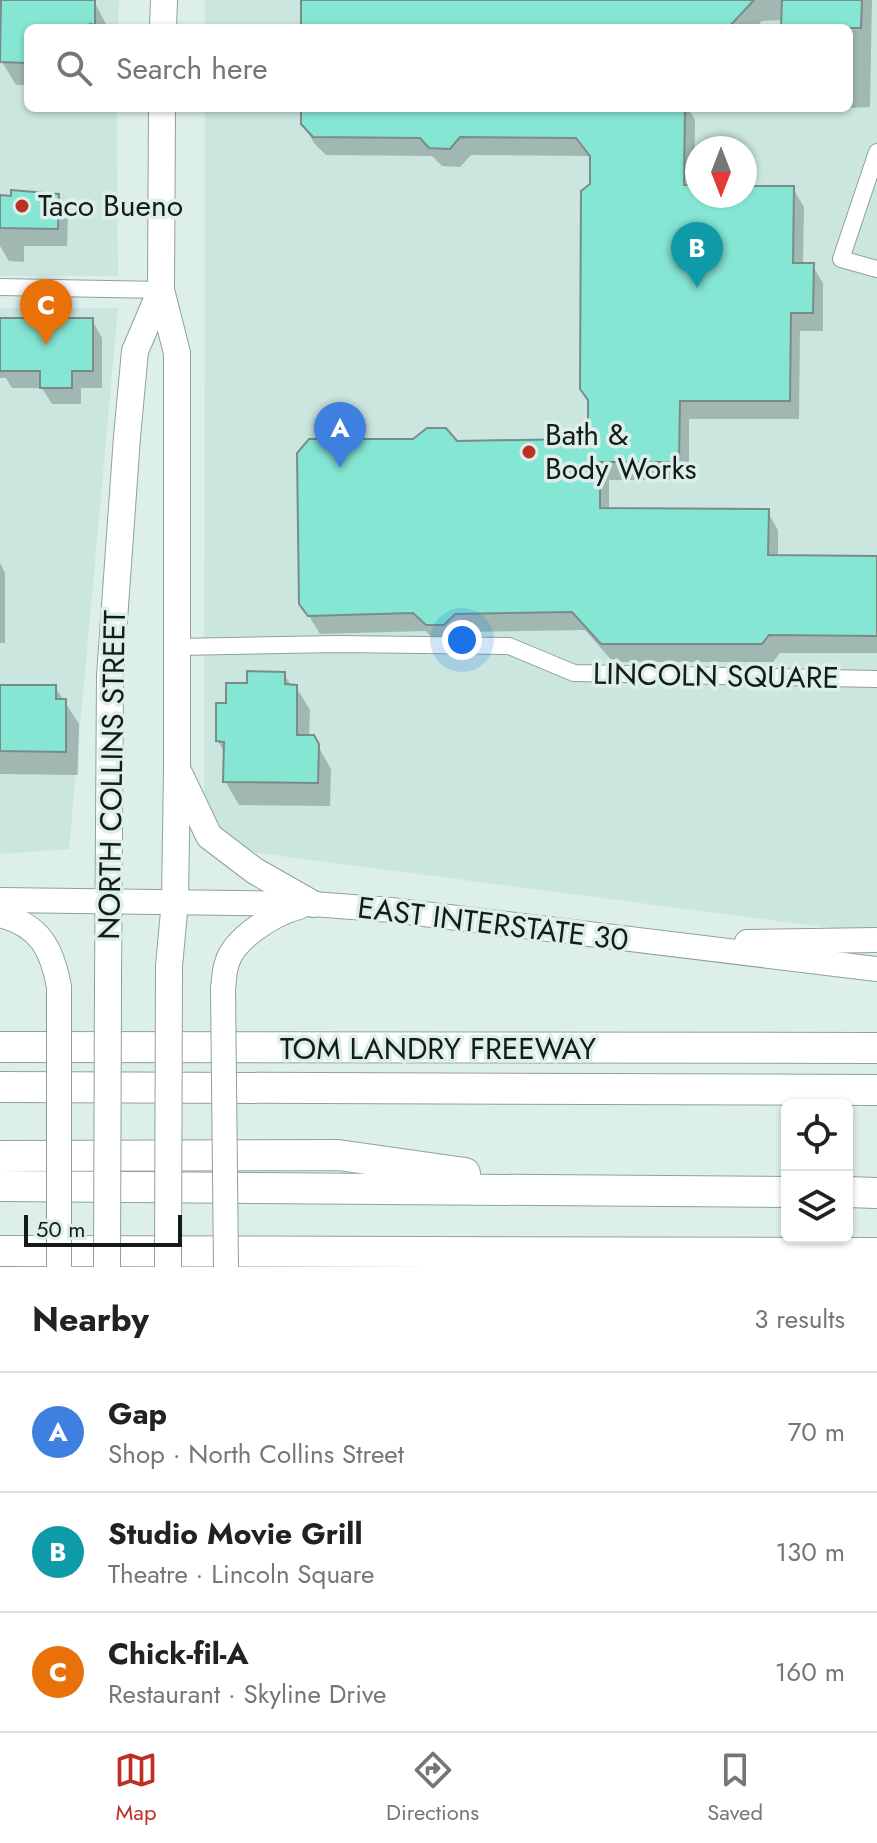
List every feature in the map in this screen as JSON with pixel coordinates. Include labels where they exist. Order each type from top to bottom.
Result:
[{"type":"highway","points":[[476,1049],[877,1029]]},
{"type":"highway","name":"TOM LANDRY FREEWAY","points":[[0,1047],[877,1048]]},
{"type":"highway","points":[[0,1087],[877,1090]]},
{"type":"highway","points":[[0,1156],[338,1155],[470,1174],[521,1189]]},
{"type":"highway","points":[[0,1186],[781,1192]]},
{"type":"highway","points":[[853,1192],[877,1193]]},
{"type":"highway","points":[[0,1251],[119,1259]]},
{"type":"highway","points":[[0,1261],[877,1253]]},
{"type":"main road","points":[[163,24],[164,0]]},
{"type":"main road","name":"NORTH COLLINS STREET","points":[[162,112],[161,290],[177,353],[177,768],[175,901],[169,966],[168,1267]]},
{"type":"main road","name":"NORTH COLLINS STREET","points":[[119,1259],[108,982],[110,676],[135,351],[161,290]]},
{"type":"main road","points":[[177,768],[209,836],[255,871],[313,904]]},
{"type":"main road","name":"EAST INTERSTATE 30","points":[[0,900],[313,904],[391,910],[877,969]]},
{"type":"main road","points":[[226,1267],[223,989],[227,961],[247,935],[283,912],[313,904]]},
{"type":"main road","points":[[0,915],[15,919],[43,940],[54,958],[59,987],[59,1267]]},
{"type":"main road","points":[[657,943],[877,940]]},
{"type":"street","points":[[877,152],[841,259],[877,269]]},
{"type":"street","points":[[0,287],[161,290]]},
{"type":"street","name":"LINCOLN SQUARE","points":[[177,647],[336,644],[509,646],[574,673],[877,679]]},
{"type":"shaded area","points":[[0,0],[119,0],[118,24],[24,24],[24,112],[117,112],[118,276],[0,276]]},
{"type":"shaded area","points":[[205,0],[877,0],[877,934],[204,846],[205,112],[853,112],[853,24],[205,24]]},
{"type":"shaded area","points":[[0,308],[118,308],[69,849],[0,854]]},
{"type":"building","points":[[1,0],[95,0],[95,24],[24,24],[24,63],[0,62]]},
{"type":"building","points":[[301,0],[754,0],[732,24],[301,24]]},
{"type":"building","points":[[782,0],[862,0],[861,28],[853,28],[853,24],[781,24]]},
{"type":"building","points":[[301,112],[685,112],[685,208],[757,208],[757,186],[794,186],[793,263],[814,263],[813,313],[791,313],[790,401],[680,401],[679,462],[600,462],[600,508],[769,509],[768,555],[877,556],[877,636],[769,635],[762,644],[601,644],[572,612],[455,614],[444,625],[426,625],[413,613],[308,616],[299,604],[297,453],[309,439],[413,439],[427,428],[446,428],[457,441],[574,439],[588,427],[588,400],[580,389],[581,191],[590,184],[590,156],[576,138],[460,137],[450,149],[429,148],[420,138],[313,137],[301,124]]},
{"type":"building","points":[[11,190],[59,194],[58,229],[0,228],[0,195],[11,196]]},
{"type":"building","points":[[0,318],[93,318],[93,371],[72,371],[72,388],[40,388],[40,371],[0,371]]},
{"type":"building","points":[[247,671],[285,672],[285,684],[297,685],[297,735],[314,735],[319,744],[318,783],[223,782],[224,742],[216,741],[216,703],[226,703],[226,683],[247,683]]},
{"type":"building","points":[[0,685],[56,685],[56,699],[66,699],[66,752],[0,751]]},
{"type":"place","name":"Taco Bueno","points":[[22,206]]},
{"type":"place","name":"Studio Movie Grill","points":[[697,288]]},
{"type":"place","name":"Chick-fil-A","points":[[46,345]]},
{"type":"place","name":"Bath & Body Works","points":[[529,452]]},
{"type":"place","name":"Gap","points":[[340,468]]}]
